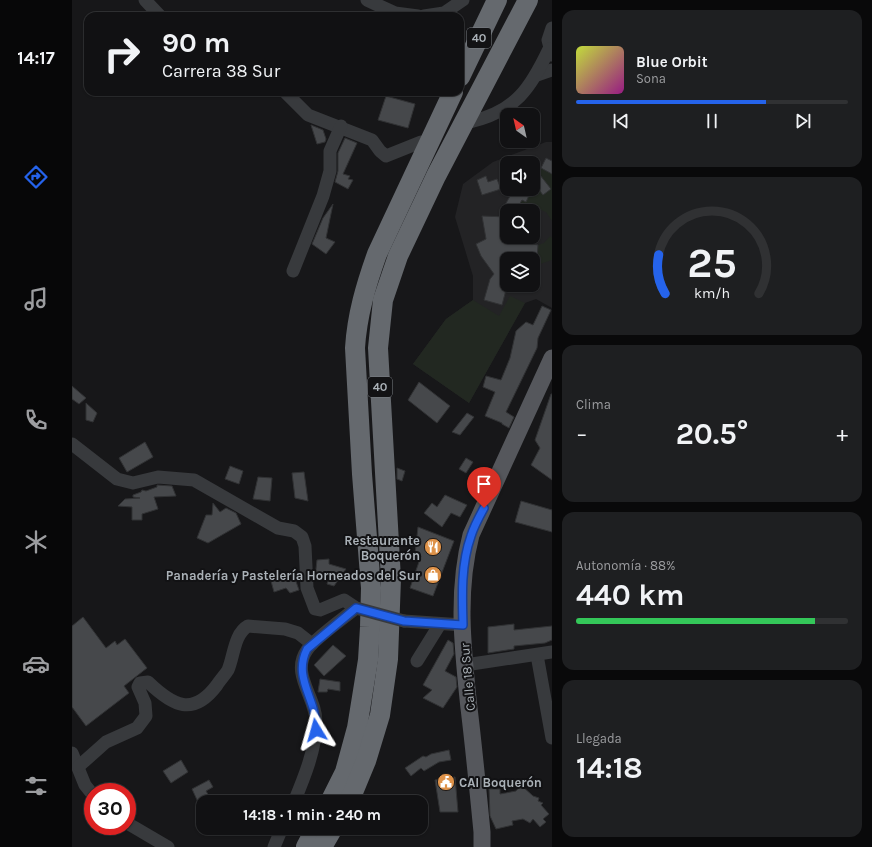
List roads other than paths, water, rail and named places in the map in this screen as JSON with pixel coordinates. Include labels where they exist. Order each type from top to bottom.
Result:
[{"type":"highway","name":"40","points":[[464,69],[497,0]]},
{"type":"highway","name":"40","points":[[352,795],[366,761],[380,715],[388,659],[391,579],[378,348],[383,300],[398,256],[436,176],[528,0]]},
{"type":"highway","name":"40","points":[[334,795],[345,772],[357,728],[368,660],[370,627],[371,588],[362,474],[355,348],[356,327],[368,280],[377,254],[451,96]]},
{"type":"highway","points":[[306,847],[312,835]]},
{"type":"highway","points":[[322,847],[330,835]]},
{"type":"main road","name":"Calle 18 Sur","points":[[482,847],[482,832],[465,665],[462,589],[464,559],[471,535],[552,358]]},
{"type":"street","points":[[145,0],[156,12]]},
{"type":"street","points":[[367,0],[393,12]]},
{"type":"street","points":[[445,12],[463,0]]},
{"type":"street","points":[[470,122],[486,118],[511,105],[527,90],[551,52],[548,40],[552,28]]},
{"type":"street","points":[[537,76],[552,70]]},
{"type":"street","points":[[289,96],[308,115],[341,126],[372,140],[380,151],[386,156],[420,142]]},
{"type":"street","points":[[326,121],[333,144]]},
{"type":"street","points":[[293,271],[324,196],[330,170],[330,151],[341,126]]},
{"type":"street","points":[[72,444],[117,479],[133,483],[158,477],[194,480],[278,528],[294,531],[302,537],[305,546],[307,588],[315,609],[320,610],[344,600],[356,608],[404,621],[463,625]]},
{"type":"street","points":[[296,795],[316,739],[316,720],[301,672],[303,657],[312,644],[356,608]]},
{"type":"street","points":[[417,661],[440,624]]},
{"type":"street","points":[[79,766],[106,742],[137,728],[146,716],[145,703],[138,692],[140,683],[148,682],[160,694],[178,704],[195,705],[211,694],[227,671],[240,632],[248,626],[285,628],[298,633],[312,644]]},
{"type":"street","points":[[465,665],[552,652]]},
{"type":"street","points":[[537,655],[552,738]]},
{"type":"street","points":[[72,753],[79,766],[84,783]]},
{"type":"street","points":[[136,828],[168,847]]},
{"type":"street","points":[[274,847],[279,835]]},
{"type":"place","name":"Restaurante Boquerón","points":[[433,547]]},
{"type":"place","name":"Panadería y Pastelería Horneados del Sur","points":[[433,575]]},
{"type":"place","name":"CAI Boquerón","points":[[446,782]]}]
